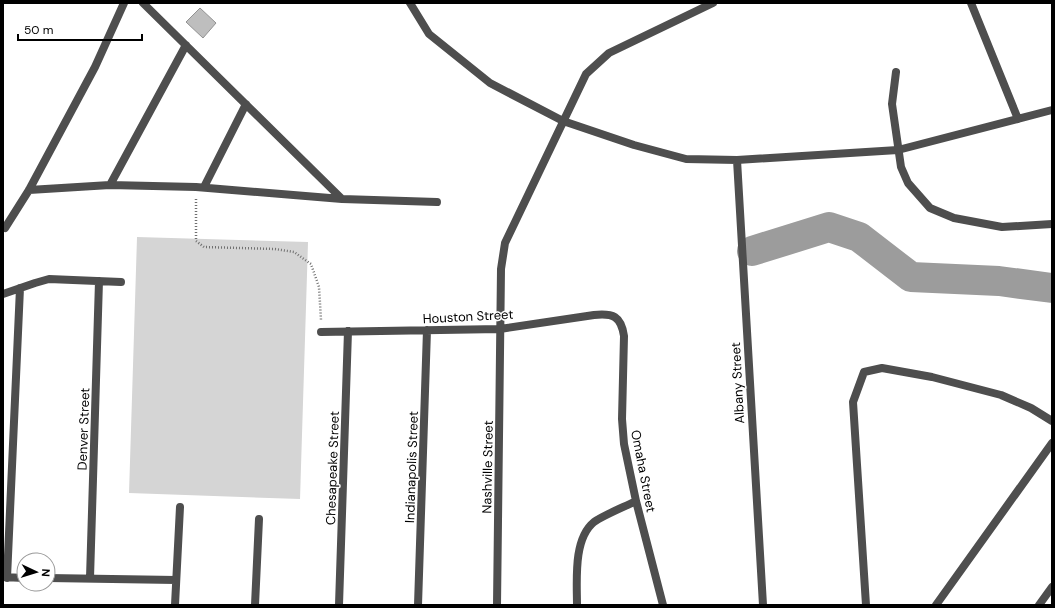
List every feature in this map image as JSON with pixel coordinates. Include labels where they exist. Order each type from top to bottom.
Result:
[{"type":"street","points":[[5,228],[29,190],[95,67],[124,3]]},
{"type":"street","points":[[143,3],[342,199]]},
{"type":"street","points":[[410,3],[429,34],[490,83],[563,121],[634,146],[686,159],[737,160],[898,150],[1052,110]]},
{"type":"street","name":"Nashville Street","points":[[497,605],[501,269],[505,243],[586,74],[609,53],[713,3]]},
{"type":"street","points":[[971,3],[1018,119]]},
{"type":"street","points":[[110,185],[186,45]]},
{"type":"street","points":[[896,72],[892,104],[901,167],[908,183],[930,208],[954,218],[1002,227],[1052,224]]},
{"type":"street","points":[[200,187],[246,104]]},
{"type":"street","name":"Albany Street","points":[[737,160],[763,605]]},
{"type":"street","points":[[29,190],[110,185],[200,187],[342,199],[437,202]]},
{"type":"street","points":[[3,294],[49,279],[121,282]]},
{"type":"street","name":"Denver Street","points":[[90,578],[99,281]]},
{"type":"street","points":[[16,578],[5,578],[20,288]]},
{"type":"street","name":"Houston Street","points":[[321,332],[500,328],[594,315],[606,314],[615,316]]},
{"type":"street","name":"Omaha Street","points":[[615,316],[622,325],[624,336],[622,412],[624,438],[636,500],[663,605]]},
{"type":"street","name":"Indianapolis Street","points":[[418,605],[427,330]]},
{"type":"street","name":"Chesapeake Street","points":[[339,605],[348,331]]},
{"type":"street","points":[[866,605],[852,402],[864,372],[882,368],[932,378],[1001,395],[1031,408],[1052,421]]},
{"type":"street","points":[[936,605],[1052,443]]},
{"type":"street","points":[[577,605],[578,554],[582,540],[587,531],[594,522],[636,500]]},
{"type":"street","points":[[175,605],[180,507]]},
{"type":"street","points":[[255,605],[259,518]]},
{"type":"street","points":[[56,578],[176,580]]},
{"type":"street","points":[[1039,605],[1052,587]]},
{"type":"path","points":[[200,187],[196,241],[204,247],[275,249],[294,252],[312,264],[319,287],[321,332]]},
{"type":"shaded area","points":[[137,237],[308,242],[300,499],[129,493]]},
{"type":"building","points":[[200,8],[216,23],[203,38],[186,22]]},
{"type":"waterway","points":[[752,251],[829,227],[859,237],[911,277],[999,281],[1052,288]]}]
